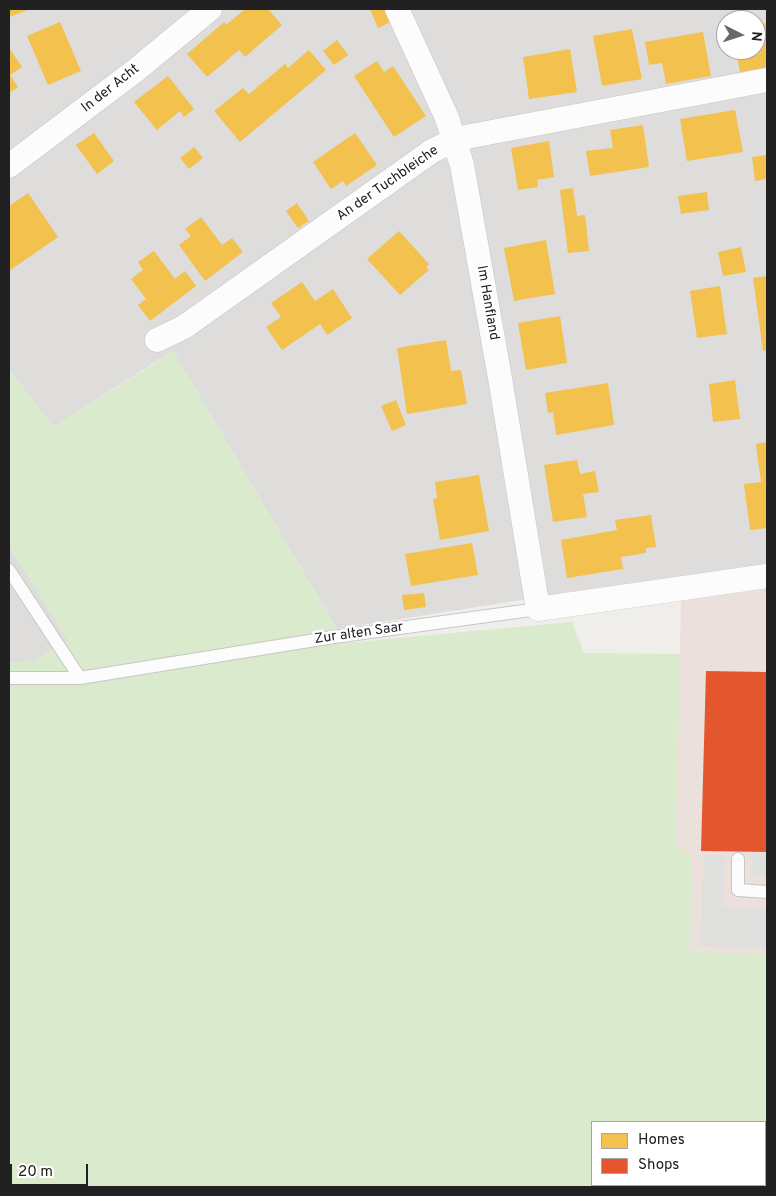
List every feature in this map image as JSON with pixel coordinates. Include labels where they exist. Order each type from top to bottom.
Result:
[{"type":"street","name":"In der Acht","points":[[9,166],[136,70],[210,9]]},
{"type":"street","name":"Im Hanfland","points":[[397,9],[447,118],[462,165],[538,609]]},
{"type":"street","name":"An der Tuchbleiche","points":[[157,340],[184,327],[432,151],[454,140],[767,80]]},
{"type":"street","name":"Zur alten Saar","points":[[538,609],[767,576]]},
{"type":"lane","points":[[9,570],[80,678]]},
{"type":"lane","name":"Zur alten Saar","points":[[9,678],[80,678],[334,638],[538,609]]},
{"type":"lane","points":[[738,859],[738,890],[767,892]]},
{"type":"shaded area","points":[[9,9],[767,9],[767,564],[337,629],[173,351],[53,427],[9,369]]},
{"type":"shaded area","points":[[9,546],[69,642],[32,661],[9,663]]},
{"type":"shaded area","points":[[767,587],[767,955],[690,950],[692,857],[676,846],[681,599]]},
{"type":"shaded area","points":[[752,853],[767,854],[767,878],[751,876]]},
{"type":"shaded area","points":[[704,855],[725,855],[723,907],[767,909],[767,948],[700,946]]},
{"type":"green space","points":[[173,351],[345,643],[572,622],[584,653],[680,654],[676,846],[692,856],[690,950],[767,955],[767,1187],[9,1187],[9,663],[32,661],[69,642],[9,546],[9,369],[53,427]]},
{"type":"building: Homes","points":[[9,9],[30,9],[9,17]]},
{"type":"building: Homes","points":[[245,9],[268,9],[282,25],[245,57],[239,50],[207,77],[187,54],[224,22],[226,25]]},
{"type":"building: Homes","points":[[370,9],[388,9],[393,21],[378,28]]},
{"type":"building: Homes","points":[[60,22],[81,71],[48,85],[27,36]]},
{"type":"building: Homes","points":[[766,23],[767,67],[740,72],[738,60],[766,60]]},
{"type":"building: Homes","points":[[632,29],[642,79],[602,86],[593,36]]},
{"type":"building: Homes","points":[[703,32],[711,76],[666,84],[662,63],[649,65],[645,42]]},
{"type":"building: Homes","points":[[337,40],[348,55],[334,65],[323,51]]},
{"type":"building: Homes","points":[[9,48],[22,67],[10,75],[18,87],[9,93]]},
{"type":"building: Homes","points":[[570,49],[577,92],[529,99],[523,57]]},
{"type":"building: Homes","points":[[309,50],[326,70],[240,142],[214,111],[243,88],[249,94],[285,64],[288,68]]},
{"type":"building: Homes","points":[[377,61],[384,72],[393,66],[426,116],[394,137],[354,76]]},
{"type":"building: Homes","points":[[168,76],[194,109],[184,117],[180,111],[157,130],[134,102]]},
{"type":"building: Homes","points":[[735,110],[743,152],[687,161],[680,119]]},
{"type":"building: Homes","points":[[643,125],[649,167],[590,176],[586,151],[613,148],[610,130]]},
{"type":"building: Homes","points":[[94,133],[114,161],[97,174],[76,145]]},
{"type":"building: Homes","points":[[355,133],[377,165],[346,186],[343,181],[331,189],[313,162]]},
{"type":"building: Homes","points":[[549,141],[554,177],[537,180],[538,187],[518,190],[511,148]]},
{"type":"building: Homes","points":[[194,147],[203,158],[189,169],[180,158]]},
{"type":"building: Homes","points":[[767,155],[767,179],[755,181],[752,157]]},
{"type":"building: Homes","points":[[573,188],[577,216],[585,215],[589,251],[568,253],[560,190]]},
{"type":"building: Homes","points":[[707,192],[709,210],[681,214],[678,196]]},
{"type":"building: Homes","points":[[28,193],[58,237],[9,271],[9,206]]},
{"type":"building: Homes","points":[[297,203],[309,221],[298,228],[286,211]]},
{"type":"building: Homes","points":[[201,217],[222,245],[232,238],[243,252],[205,281],[179,245],[191,236],[185,229]]},
{"type":"building: Homes","points":[[399,231],[429,264],[426,267],[429,270],[400,295],[367,259]]},
{"type":"building: Homes","points":[[546,240],[555,294],[514,301],[504,248]]},
{"type":"building: Homes","points":[[741,247],[746,272],[723,276],[718,252]]},
{"type":"building: Homes","points":[[154,251],[175,279],[185,271],[196,286],[150,321],[138,305],[146,299],[131,279],[143,270],[138,262]]},
{"type":"building: Homes","points":[[767,276],[767,350],[763,351],[753,278]]},
{"type":"building: Homes","points":[[302,282],[315,301],[333,289],[352,318],[327,335],[320,324],[282,350],[266,327],[281,317],[271,303]]},
{"type":"building: Homes","points":[[720,286],[727,334],[697,338],[690,291]]},
{"type":"building: Homes","points":[[560,316],[567,363],[526,370],[518,323]]},
{"type":"building: Homes","points":[[446,340],[451,371],[461,370],[467,404],[407,414],[397,348]]},
{"type":"building: Homes","points":[[735,380],[740,419],[713,422],[709,384]]},
{"type":"building: Homes","points":[[608,383],[614,425],[556,435],[553,412],[548,413],[545,393]]},
{"type":"building: Homes","points":[[396,400],[406,425],[392,431],[381,406]]},
{"type":"building: Homes","points":[[767,442],[767,528],[750,530],[744,484],[761,482],[756,444]]},
{"type":"building: Homes","points":[[577,460],[580,474],[595,471],[599,492],[583,494],[587,517],[553,522],[544,465]]},
{"type":"building: Homes","points":[[479,475],[489,531],[440,540],[433,499],[437,498],[435,482]]},
{"type":"building: Homes","points":[[651,515],[656,547],[646,548],[646,553],[621,557],[623,569],[567,578],[561,540],[617,530],[615,520]]},
{"type":"building: Homes","points":[[472,543],[478,575],[411,586],[405,554]]},
{"type":"building: Homes","points":[[424,593],[426,607],[404,610],[402,595]]},
{"type":"building: Shops","points":[[706,671],[767,672],[767,852],[701,851]]}]
